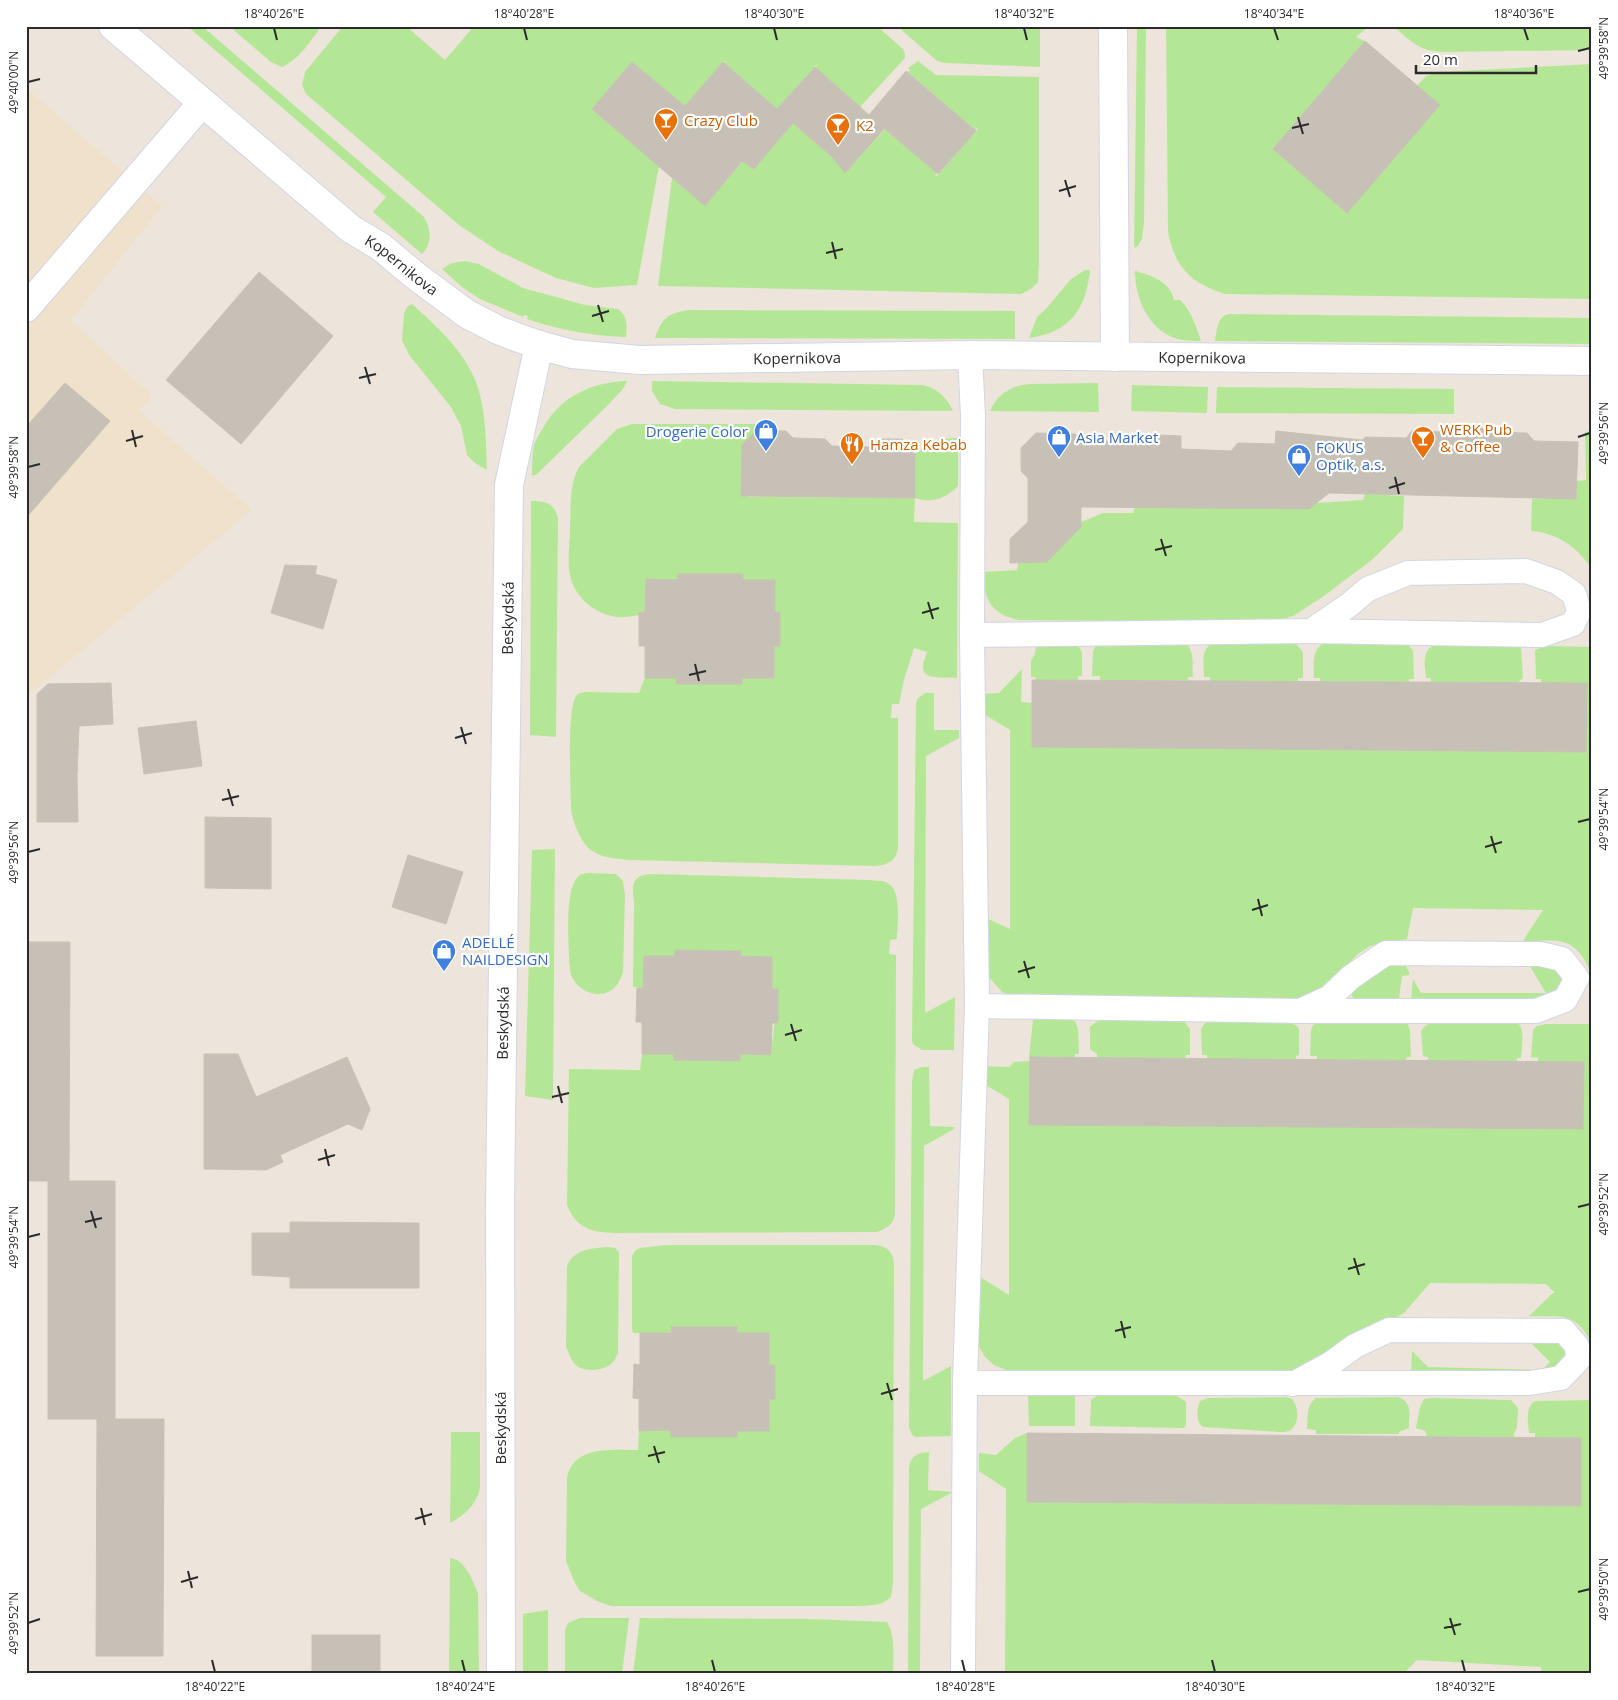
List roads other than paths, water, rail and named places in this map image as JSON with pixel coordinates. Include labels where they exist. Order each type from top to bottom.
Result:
[{"type":"street","name":"Kopernikova","points":[[113,26],[351,229],[382,247],[417,277],[468,314],[498,330],[539,345],[572,354],[639,360],[970,354],[1592,361]]},
{"type":"street","points":[[1113,26],[1115,357]]},
{"type":"street","points":[[26,308],[202,103]]},
{"type":"street","name":"Beskydská","points":[[501,1674],[500,1205],[509,485],[539,345]]},
{"type":"lane","points":[[963,1674],[965,1383],[977,1006],[972,635],[973,416],[970,354]]},
{"type":"lane","points":[[972,635],[1311,632],[1542,635],[1573,624],[1579,611],[1574,594],[1557,582],[1526,570],[1408,573],[1368,589],[1311,632]]},
{"type":"lane","points":[[977,1006],[1300,1011],[1536,1011],[1566,1000],[1577,978],[1562,959],[1540,954],[1386,953],[1351,977],[1330,997],[1300,1011]]},
{"type":"lane","points":[[965,1383],[1293,1384],[1530,1383],[1560,1378],[1578,1360],[1577,1346],[1564,1331],[1389,1330],[1355,1346],[1330,1364],[1293,1384]]},
{"type":"place","name":"Crazy Club","points":[[666,141]]},
{"type":"place","name":"K2","points":[[838,146]]},
{"type":"place","name":"Drogerie Color","points":[[766,452]]},
{"type":"place","name":"Asia Market","points":[[1059,458]]},
{"type":"place","name":"WERK Pub & Coffee","points":[[1423,459]]},
{"type":"place","name":"Hamza Kebab","points":[[852,465]]},
{"type":"place","name":"FOKUS Optik, a.s.","points":[[1299,477]]},
{"type":"place","name":"ADELLÉ NAILDESIGN","points":[[444,972]]}]
